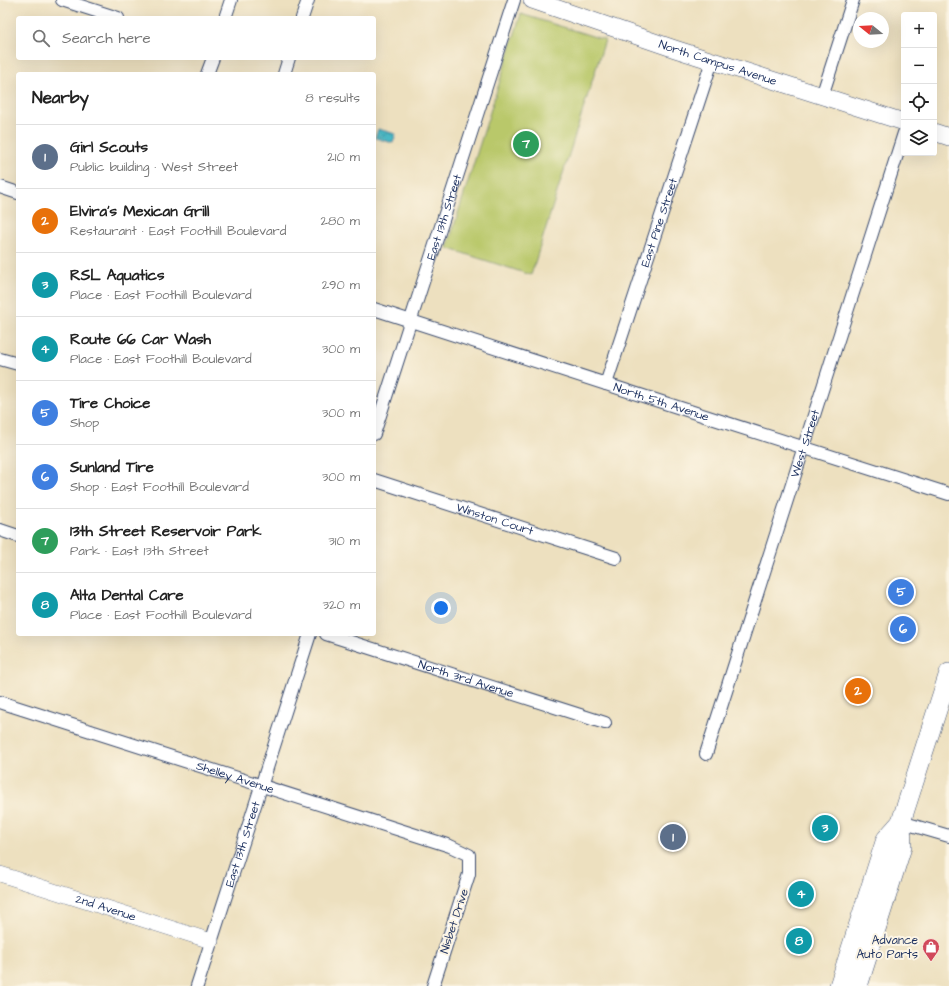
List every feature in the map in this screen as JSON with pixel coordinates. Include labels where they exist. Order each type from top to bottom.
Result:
[{"type":"main road","name":"North Campus Avenue","points":[[532,0],[712,61],[901,121]]},
{"type":"main road","points":[[937,133],[949,136]]},
{"type":"main road","points":[[839,986],[886,839],[900,822],[949,673]]},
{"type":"main road","points":[[858,986],[902,846],[900,822]]},
{"type":"street","points":[[62,0],[112,16]]},
{"type":"street","points":[[226,16],[231,0]]},
{"type":"street","points":[[303,16],[308,0]]},
{"type":"street","name":"East 13th Street","points":[[376,428],[514,0]]},
{"type":"street","points":[[822,96],[853,0]]},
{"type":"street","points":[[208,72],[212,60]]},
{"type":"street","points":[[285,72],[288,60]]},
{"type":"street","name":"East Pine Street","points":[[606,384],[712,61]]},
{"type":"street","name":"West Street","points":[[706,754],[901,143]]},
{"type":"street","points":[[0,188],[16,192]]},
{"type":"street","name":"North 5th Avenue","points":[[376,309],[949,494]]},
{"type":"street","points":[[0,359],[16,363]]},
{"type":"street","name":"Winston Court","points":[[376,481],[616,558]]},
{"type":"street","points":[[0,530],[16,535]]},
{"type":"street","name":"East 13th Street","points":[[197,986],[309,636]]},
{"type":"street","name":"North 3rd Avenue","points":[[332,636],[606,723]]},
{"type":"street","name":"Shelley Avenue","points":[[0,702],[450,846],[469,855]]},
{"type":"street","points":[[900,822],[949,836]]},
{"type":"street","name":"Nisbet Drive","points":[[433,986],[469,874],[469,855]]},
{"type":"street","name":"2nd Avenue","points":[[0,874],[211,941]]},
{"type":"green space","points":[[521,14],[605,40],[531,275],[447,248]]},
{"type":"water","points":[[378,129],[396,134],[393,143],[376,138]]},
{"type":"place","name":"13th Street Reservoir Park","points":[[526,144]]},
{"type":"place","name":"Tire Choice","points":[[901,592]]},
{"type":"place","name":"Sunland Tire","points":[[903,629]]},
{"type":"place","name":"Elvira's Mexican Grill","points":[[858,691]]},
{"type":"place","name":"RSL Aquatics","points":[[825,828]]},
{"type":"place","name":"Girl Scouts","points":[[673,837]]},
{"type":"place","name":"Route 66 Car Wash","points":[[801,894]]},
{"type":"place","name":"Alta Dental Care","points":[[799,941]]},
{"type":"place","name":"Advance Auto Parts","points":[[931,962]]}]
